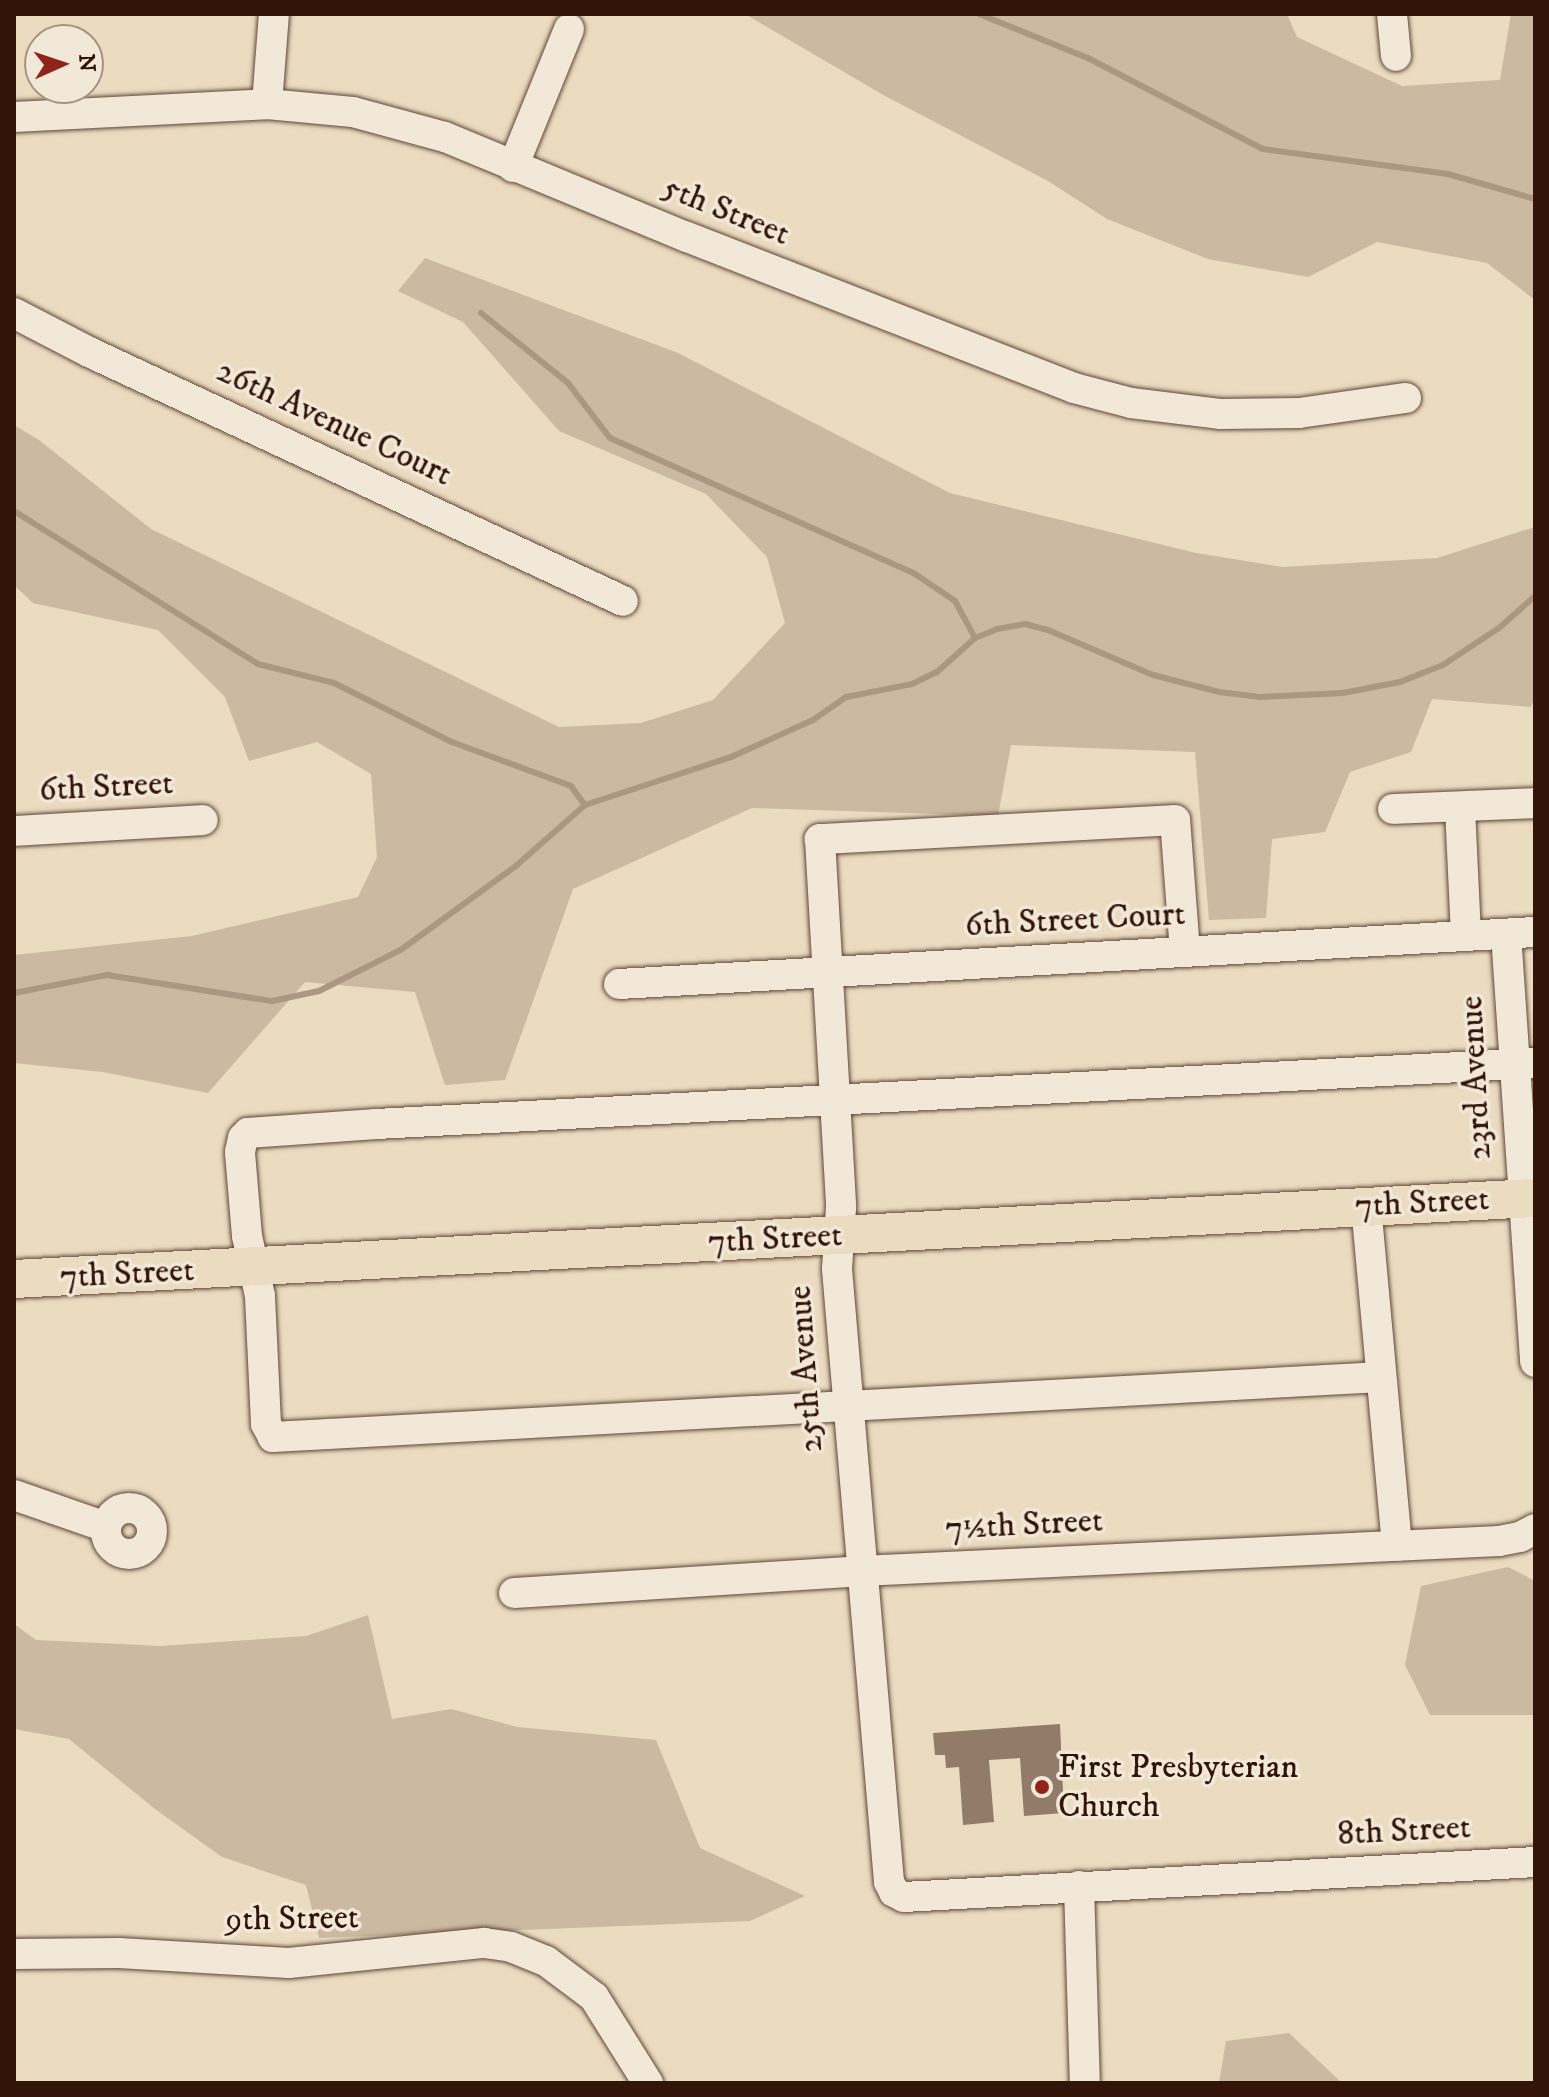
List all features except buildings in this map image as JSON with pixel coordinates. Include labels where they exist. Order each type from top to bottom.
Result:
[{"type":"main road","name":"7th Street","points":[[14,1279],[1528,1198]]},
{"type":"street","points":[[267,104],[274,14]]},
{"type":"street","points":[[1392,14],[1396,56]]},
{"type":"street","points":[[513,167],[569,29]]},
{"type":"street","name":"5th Street","points":[[14,117],[267,104],[353,112],[445,137],[513,167],[1074,388],[1131,403],[1221,414],[1299,413],[1406,398]]},
{"type":"street","name":"26th Avenue Court","points":[[14,313],[89,352],[623,601]]},
{"type":"street","points":[[1393,809],[1535,803]]},
{"type":"street","points":[[1460,808],[1466,936]]},
{"type":"street","name":"6th Street","points":[[14,831],[203,820]]},
{"type":"street","name":"25th Avenue","points":[[894,1892],[886,1866],[846,1407],[837,1269],[839,1235],[834,1102],[820,839],[1175,820],[1185,952]]},
{"type":"street","name":"6th Street Court","points":[[619,984],[1520,933]]},
{"type":"street","name":"23rd Avenue","points":[[1520,933],[1535,1362]]},
{"type":"street","points":[[1381,1377],[273,1437],[266,1424],[260,1296],[247,1236],[240,1152],[243,1138],[248,1133],[1524,1064]]},
{"type":"street","points":[[1366,1205],[1397,1546]]},
{"type":"street","points":[[14,1495],[106,1527]]},
{"type":"street","name":"7½th Street","points":[[514,1593],[861,1571],[1499,1541],[1520,1537],[1535,1529]]},
{"type":"street","name":"8th Street","points":[[894,1892],[904,1897],[1535,1862]]},
{"type":"street","points":[[1079,1886],[1085,2083]]},
{"type":"street","name":"9th Street","points":[[14,1954],[119,1953],[289,1963],[484,1943],[511,1947],[546,1961],[594,1997],[648,2083]]},
{"type":"shaded area","points":[[745,14],[1287,14],[1297,37],[1402,86],[1500,80],[1511,14],[1535,14],[1535,300],[1487,263],[1377,242],[1308,277],[1208,259],[1107,219],[1048,181],[885,96]]},
{"type":"shaded area","points":[[425,258],[678,353],[950,493],[1196,553],[1282,567],[1437,558],[1535,527],[1535,697],[1531,707],[1432,699],[1411,752],[1350,772],[1325,832],[1272,839],[1266,918],[1209,920],[1195,752],[1011,745],[998,816],[752,808],[573,889],[505,1080],[445,1085],[415,992],[305,982],[208,1093],[103,1072],[14,1063],[14,955],[192,936],[358,897],[377,857],[371,774],[317,742],[249,761],[225,697],[158,630],[33,603],[14,585],[14,425],[39,440],[151,529],[559,727],[641,723],[713,700],[785,623],[767,557],[706,494],[559,431],[463,322],[398,291]]},
{"type":"shaded area","points":[[1508,1567],[1535,1581],[1535,1715],[1430,1715],[1405,1665],[1421,1586]]},
{"type":"shaded area","points":[[368,1615],[392,1719],[451,1709],[517,1727],[656,1740],[700,1848],[805,1896],[750,1921],[319,1938],[306,1885],[222,1857],[155,1809],[69,1739],[14,1729],[14,1624],[36,1640],[161,1646],[306,1636]]},
{"type":"shaded area","points":[[1289,2033],[1342,2083],[1219,2083],[1226,2041]]},
{"type":"waterway","points":[[979,14],[1088,58],[1263,149],[1448,174],[1535,199]]},
{"type":"waterway","points":[[481,313],[568,383],[610,438],[915,574],[955,601],[975,638]]},
{"type":"waterway","points":[[14,511],[258,664],[334,683],[452,742],[571,786],[585,805]]},
{"type":"waterway","points":[[14,993],[107,975],[272,1001],[319,991],[402,949],[517,865],[585,805],[731,757],[813,720],[846,697],[912,684],[937,672],[975,638],[997,629],[1025,624],[1048,630],[1153,675],[1219,692],[1260,697],[1343,693],[1400,682],[1443,665],[1499,628],[1535,596]]},
{"type":"place","name":"First Presbyterian Church","points":[[1042,1787]]}]
